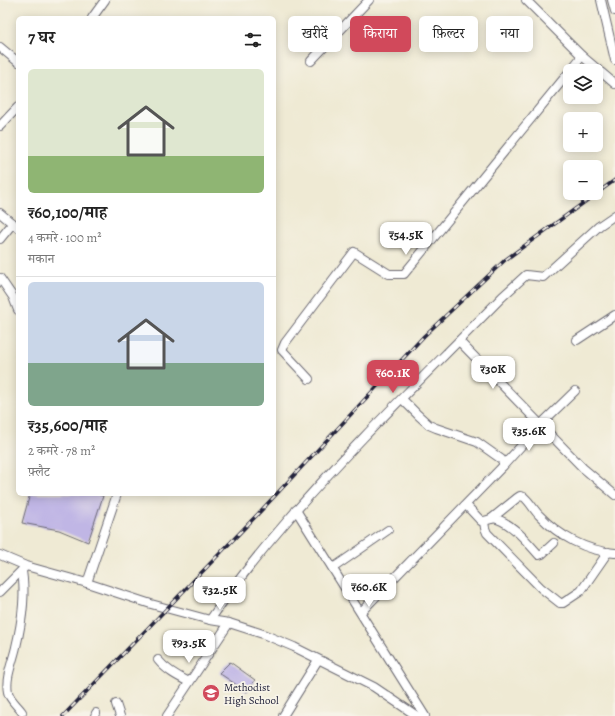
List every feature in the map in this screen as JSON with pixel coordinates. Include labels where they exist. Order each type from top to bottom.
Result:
[{"type":"street","points":[[93,16],[105,0]]},
{"type":"street","points":[[311,61],[369,0]]},
{"type":"street","points":[[526,0],[582,56],[615,84]]},
{"type":"street","points":[[601,0],[615,60]]},
{"type":"street","points":[[612,0],[615,12]]},
{"type":"street","points":[[0,47],[16,60]]},
{"type":"street","points":[[576,64],[582,56]]},
{"type":"street","points":[[309,379],[282,350],[285,343],[354,252],[389,274],[404,274],[563,80]]},
{"type":"street","points":[[0,126],[16,109]]},
{"type":"street","points":[[0,213],[16,225],[0,239]]},
{"type":"street","points":[[210,620],[241,576],[330,472],[502,297],[526,275],[543,277],[599,226],[615,215]]},
{"type":"street","points":[[0,278],[13,297],[16,305]]},
{"type":"street","points":[[577,340],[615,315]]},
{"type":"street","points":[[459,341],[583,468],[615,495]]},
{"type":"street","points":[[360,612],[466,505],[541,424],[575,391]]},
{"type":"street","points":[[402,399],[429,425],[477,442],[501,459],[503,466]]},
{"type":"street","points":[[87,584],[116,496]]},
{"type":"street","points":[[520,496],[524,497],[539,515],[572,541],[591,549],[612,553],[581,591],[563,603],[560,603],[541,588],[487,532],[485,528],[488,520],[520,496]]},
{"type":"street","points":[[466,505],[480,520],[498,520],[519,534],[539,555],[554,544]]},
{"type":"street","points":[[296,510],[425,716]]},
{"type":"street","points":[[333,568],[388,530]]},
{"type":"street","points":[[0,555],[24,569],[87,584],[176,611],[210,620],[229,623],[263,634],[294,647],[374,687],[413,715]]},
{"type":"street","points":[[0,592],[24,569]]},
{"type":"street","points":[[22,712],[9,694],[8,684],[23,603],[24,569]]},
{"type":"street","points":[[167,716],[229,623]]},
{"type":"street","points":[[158,660],[172,673],[189,682]]},
{"type":"street","points":[[283,716],[318,660]]},
{"type":"street","points":[[116,704],[120,716]]},
{"type":"building","points":[[29,496],[103,496],[88,542],[59,530],[22,523]]},
{"type":"building","points":[[230,662],[255,680],[247,692],[219,673]]},
{"type":"railway","points":[[276,495],[424,336],[505,260],[615,180]]},
{"type":"railway","points":[[63,716],[275,496]]},
{"type":"place","name":"Methodist High School","points":[[211,693]]}]
